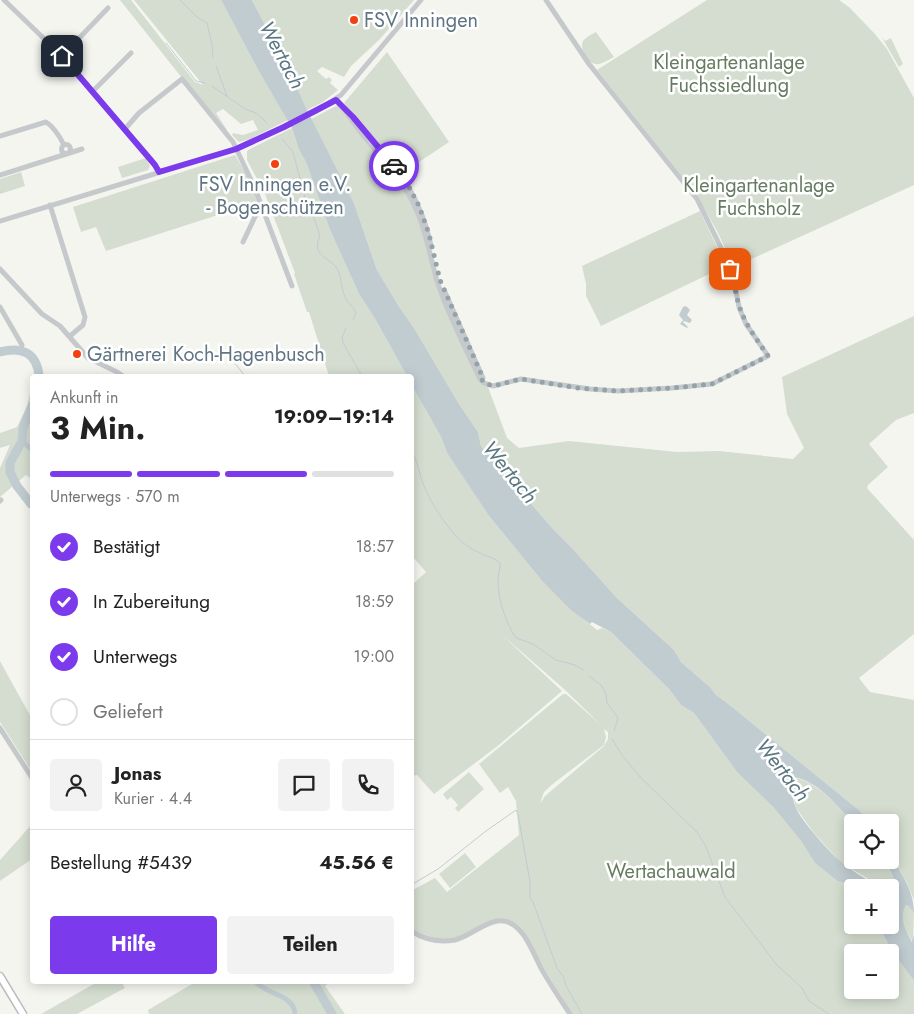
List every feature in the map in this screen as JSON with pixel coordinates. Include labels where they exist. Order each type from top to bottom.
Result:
[{"type":"main road","points":[[0,976],[23,1014]]},
{"type":"street","points":[[4,0],[62,56],[125,129],[159,172]]},
{"type":"street","points":[[0,221],[236,149],[317,110],[336,100],[421,0]]},
{"type":"street","points":[[336,100],[365,139],[401,182],[416,208],[446,306],[480,379],[484,383],[493,386],[521,379],[590,389],[672,388],[712,384],[768,356],[746,324],[739,306],[734,280],[727,260],[697,199],[589,64],[546,0]]},
{"type":"street","points":[[62,56],[108,8]]},
{"type":"street","points":[[93,92],[131,53]]},
{"type":"street","points":[[125,129],[139,113],[182,79],[233,142],[254,186],[292,286]]},
{"type":"street","points":[[0,136],[46,122],[64,145],[68,145],[70,148],[70,152],[67,154]]},
{"type":"street","points":[[0,175],[82,149]]},
{"type":"street","points":[[243,242],[261,204]]},
{"type":"street","points":[[50,205],[85,317],[83,324],[70,336]]},
{"type":"street","points":[[0,270],[42,314],[60,326],[88,358],[120,374]]},
{"type":"street","points":[[0,307],[22,345]]},
{"type":"street","points":[[0,728],[30,775]]},
{"type":"street","points":[[414,931],[431,939],[447,941],[456,940],[492,921],[512,923],[521,932],[570,1014]]},
{"type":"green space","points":[[120,0],[131,0],[195,82],[203,85],[134,0],[221,0],[257,68],[288,120],[250,139],[239,142],[232,135],[233,133],[243,135],[258,130],[253,120],[241,124],[223,109],[216,113],[227,130],[225,132]]},
{"type":"green space","points":[[252,0],[414,0],[380,39],[351,66],[344,77],[322,67],[317,71],[326,79],[329,77],[332,80],[330,83],[338,90],[323,102],[307,110]]},
{"type":"green space","name":"Kleingartenanlage Fuchssiedlung","points":[[707,0],[839,0],[849,7],[887,49],[914,98],[914,185],[734,267],[717,231],[696,194],[597,70]]},
{"type":"green space","points":[[596,32],[614,57],[595,64],[585,55],[582,44],[584,40]]},
{"type":"green space","points":[[881,36],[885,41],[891,38],[903,64],[899,67]]},
{"type":"green space","points":[[387,52],[449,142],[404,172],[344,103]]},
{"type":"green space","points":[[338,105],[389,167],[416,208],[437,281],[484,384],[488,387],[507,438],[519,448],[569,441],[677,452],[719,451],[793,459],[804,448],[787,414],[782,377],[914,316],[914,413],[896,420],[869,444],[888,467],[867,488],[914,540],[914,634],[859,678],[870,692],[914,700],[914,900],[899,868],[899,814],[863,814],[716,695],[711,688],[681,662],[674,650],[617,598],[553,529],[481,446],[478,432],[377,270],[354,203],[311,119]]},
{"type":"green space","points":[[292,128],[330,230],[359,294],[406,374],[328,374],[309,312],[307,312],[295,273],[265,194],[247,160],[247,151]]},
{"type":"green space","points":[[235,155],[246,174],[258,202],[106,251],[96,227],[81,232],[73,207]]},
{"type":"green space","points":[[146,158],[150,166],[148,170],[122,178],[118,167]]},
{"type":"green space","points":[[21,172],[25,186],[0,194],[0,179]]},
{"type":"green space","points":[[700,211],[726,266],[601,326],[586,296],[586,284],[582,266]]},
{"type":"green space","name":"Wertachauwald","points":[[414,389],[441,437],[447,453],[489,516],[543,582],[571,609],[597,630],[602,628],[611,632],[669,689],[681,705],[694,713],[737,772],[774,808],[801,841],[815,863],[837,881],[844,883],[844,934],[883,934],[888,944],[844,944],[844,999],[899,999],[899,961],[914,981],[914,1014],[572,1014],[522,932],[506,920],[449,939],[433,937],[414,930],[414,889],[435,878],[447,892],[519,835],[516,801],[508,787],[500,793],[479,764],[563,694],[566,694],[601,725],[565,690],[500,633],[562,691],[499,745],[434,794],[417,775],[414,776],[414,583],[426,572],[414,558]],"holes":[[[604,729],[608,732],[608,739],[604,746],[545,796],[540,804],[544,792],[604,745],[606,737]]]},
{"type":"green space","points":[[30,393],[30,478],[26,475],[0,497],[0,468],[10,445],[0,448],[0,433],[17,427],[27,406]]},
{"type":"green space","points":[[0,661],[30,715],[30,769],[0,722]]},
{"type":"green space","points":[[469,772],[484,789],[458,812],[455,808],[458,805],[451,797],[447,800],[443,794]]},
{"type":"green space","points":[[792,777],[810,784],[845,814],[844,864],[814,833],[796,808],[791,787]]},
{"type":"green space","points":[[30,826],[30,860],[0,881],[0,860]]},
{"type":"green space","points":[[465,853],[476,867],[450,888],[439,874]]},
{"type":"green space","points":[[852,869],[889,869],[894,879],[868,879]]},
{"type":"green space","points":[[906,905],[909,905],[914,913],[913,942],[903,920]]},
{"type":"green space","points":[[94,984],[123,984],[125,988],[77,1014],[41,1014]]},
{"type":"green space","points":[[192,984],[327,984],[325,986],[345,1014],[149,1014],[148,1010]]},
{"type":"water","name":"Wertach","points":[[221,0],[252,0],[354,203],[377,270],[478,432],[481,446],[553,529],[617,598],[674,650],[681,662],[711,688],[716,695],[863,814],[845,814],[818,788],[801,779],[792,777],[792,793],[795,804],[809,828],[844,864],[844,869],[851,869],[866,879],[844,879],[844,883],[837,881],[815,863],[801,841],[774,808],[737,772],[694,713],[681,705],[669,689],[611,632],[592,622],[590,624],[571,610],[543,582],[489,516],[447,453],[441,437],[414,389],[414,374],[406,374],[359,294],[330,230],[292,128],[257,68]]},
{"type":"water","points":[[686,306],[690,310],[687,315],[692,320],[690,323],[683,322],[687,328],[680,324],[683,320],[679,315],[683,307]]},
{"type":"water","points":[[899,868],[912,896],[914,913],[906,905],[903,920],[912,942],[914,935],[914,981],[899,961],[899,944],[888,944],[883,934],[899,934],[899,879],[894,879],[889,869]]},
{"type":"waterway","points":[[180,0],[197,17],[207,23],[213,57]]},
{"type":"waterway","points":[[166,43],[196,81],[205,83]]},
{"type":"waterway","points":[[216,66],[227,96]]},
{"type":"waterway","points":[[212,86],[245,109],[256,113],[267,123]]},
{"type":"waterway","points":[[282,139],[293,152],[307,205],[313,215],[320,236],[318,242],[319,252],[336,267],[346,299],[356,313],[353,320]]},
{"type":"waterway","points":[[346,328],[342,338],[343,343],[361,374]]},
{"type":"waterway","points":[[0,352],[15,350],[27,353],[35,362],[39,374]]},
{"type":"waterway","points":[[233,361],[243,374]]},
{"type":"waterway","points":[[30,411],[23,428],[22,441],[10,463],[10,472],[17,486],[30,503]]},
{"type":"waterway","points":[[22,441],[30,448]]},
{"type":"waterway","points":[[414,457],[427,492],[451,530],[467,546],[500,563],[498,587],[501,602],[505,617],[516,638],[533,644],[556,660],[575,665],[583,670]]},
{"type":"waterway","points":[[589,676],[601,685],[606,694],[607,703],[618,718],[614,731]]},
{"type":"waterway","points":[[612,739],[640,777],[697,832],[706,847],[725,897],[776,964],[802,988],[809,1001],[829,1014]]},
{"type":"waterway","points":[[414,883],[438,869],[516,810],[530,882],[530,898],[557,968],[582,1014]]},
{"type":"waterway","points":[[258,984],[290,1002],[295,1014]]},
{"type":"waterway","points":[[315,984],[332,1014]]},
{"type":"way so far","points":[[394,166],[409,187],[419,206],[429,234],[440,280],[483,378],[482,380],[484,383],[493,386],[521,379],[578,388],[618,391],[712,384],[722,380],[768,356],[746,324],[739,306],[730,269]]},
{"type":"place","name":"FSV Inningen","points":[[354,20]]},
{"type":"place","name":"FSV Inningen e.V. - Bogenschützen","points":[[275,164]]},
{"type":"place","name":"Gärtnerei Koch-Hagenbusch","points":[[77,354]]},
{"type":"route","points":[[62,56],[159,172],[236,149],[336,100],[353,117],[394,166]]},
{"type":"park label","name":"Kleingartenanlage Fuchsholz","points":[[759,196]]}]
